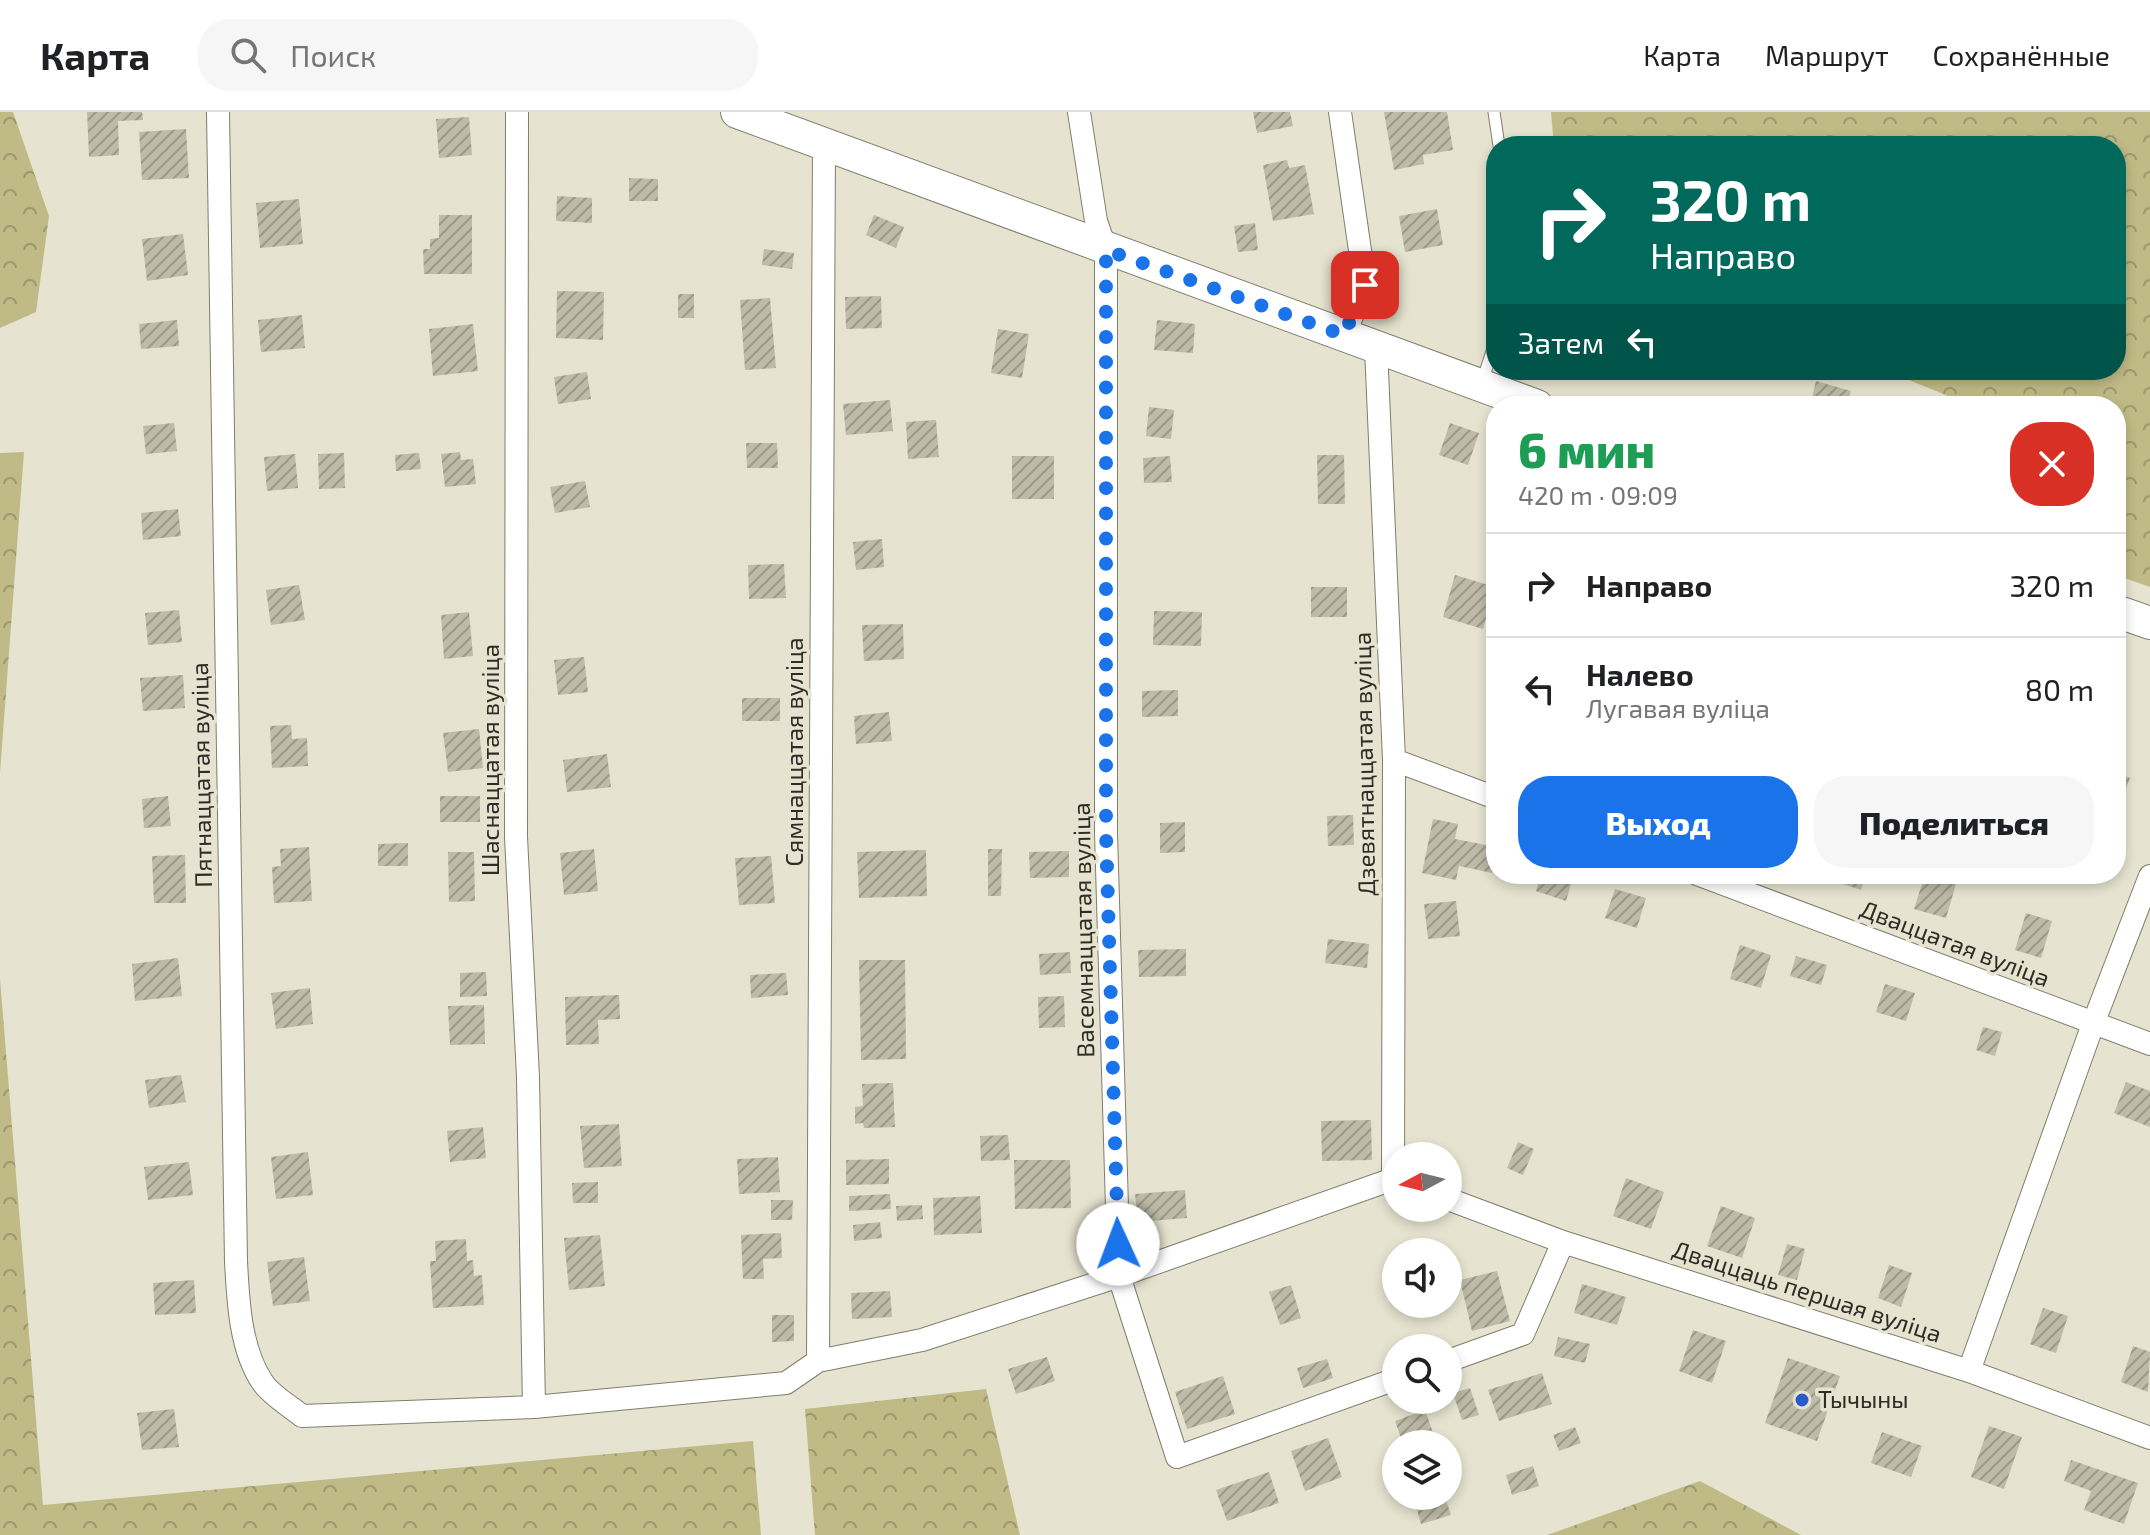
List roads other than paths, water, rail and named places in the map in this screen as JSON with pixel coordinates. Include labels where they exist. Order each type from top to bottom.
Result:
[{"type":"main road","points":[[737,112],[788,121],[824,144],[1509,396]]},
{"type":"main road","points":[[2126,615],[2150,623]]},
{"type":"street","name":"Пятнаццатая вуліца","points":[[218,112],[238,1303],[249,1352],[264,1384],[302,1416],[534,1407]]},
{"type":"street","name":"Шаснаццатая вуліца","points":[[517,112],[516,837],[528,1077],[534,1407]]},
{"type":"street","name":"Васемнаццатая вуліца","points":[[1079,112],[1096,221],[1106,250],[1106,833],[1119,1276],[1177,1457],[1382,1384]]},
{"type":"street","points":[[1340,112],[1365,285],[1344,335]]},
{"type":"street","name":"Сямнаццатая вуліца","points":[[818,1361],[824,144]]},
{"type":"street","name":"Дзевятнаццатая вуліца","points":[[1376,348],[1394,760],[1395,1142]]},
{"type":"street","points":[[1394,760],[1486,794]]},
{"type":"street","points":[[1969,1371],[2093,1024],[2150,876]]},
{"type":"street","name":"Дваццатая вуліца","points":[[1723,884],[2150,1044]]},
{"type":"street","points":[[534,1407],[786,1383],[818,1361],[922,1340],[1119,1276],[1382,1185]]},
{"type":"street","name":"Дваццаць першая вуліца","points":[[1462,1204],[1563,1242],[1969,1371],[2150,1438]]},
{"type":"street","points":[[1462,1356],[1523,1334],[1563,1242]]},
{"type":"lane","points":[[1494,112],[1498,136]]},
{"type":"lane","points":[[1481,386],[1486,370]]},
{"type":"place","name":"Тычыны","points":[[1802,1400]]}]
